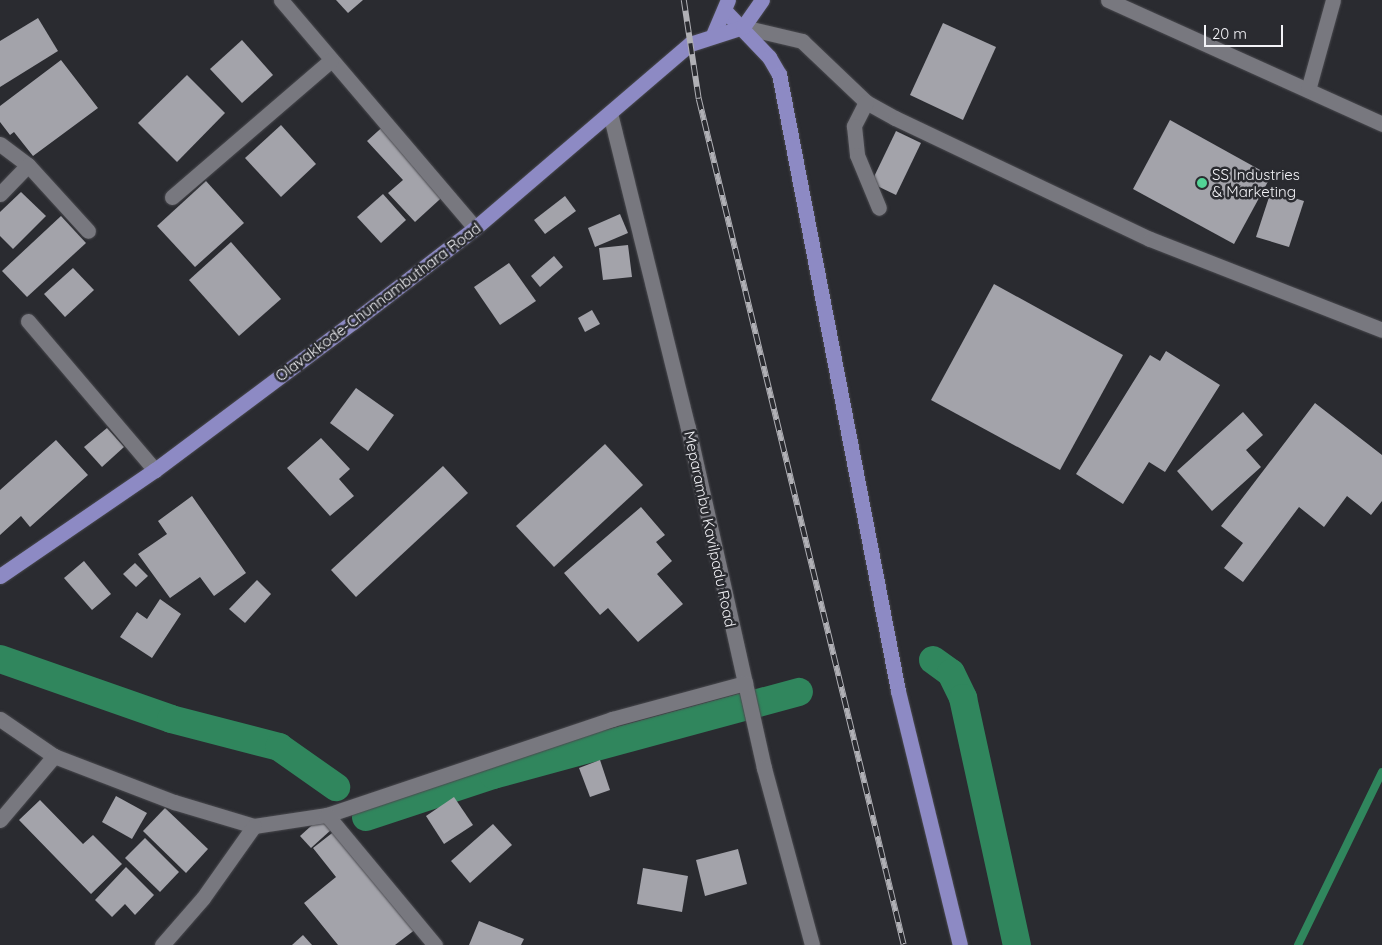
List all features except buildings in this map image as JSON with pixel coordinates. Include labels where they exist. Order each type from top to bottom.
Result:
[{"type":"main road","points":[[743,27],[762,0]]},
{"type":"main road","points":[[713,35],[726,6],[780,74],[896,682],[960,945]]},
{"type":"main road","name":"Olavakkode-Chunnambuthara Road","points":[[0,576],[155,470],[476,228],[690,44],[713,35],[743,27]]},
{"type":"street","points":[[281,0],[476,228]]},
{"type":"street","points":[[1108,0],[1382,124]]},
{"type":"street","points":[[1308,90],[1333,0]]},
{"type":"street","points":[[743,27],[802,42],[866,102],[1150,239],[1382,330]]},
{"type":"street","points":[[172,197],[331,60]]},
{"type":"street","points":[[866,102],[854,126],[857,155],[879,208]]},
{"type":"street","name":"Meparambu Kavilpadu Road","points":[[610,113],[764,768],[812,945]]},
{"type":"street","points":[[0,144],[28,165],[88,231]]},
{"type":"street","points":[[0,194],[28,165]]},
{"type":"street","points":[[28,321],[155,470]]},
{"type":"street","points":[[0,719],[54,756],[174,802],[254,826],[327,815],[350,804],[612,719],[745,683]]},
{"type":"street","points":[[0,820],[54,756]]},
{"type":"street","points":[[327,815],[435,945]]},
{"type":"street","points":[[162,945],[203,898],[254,826]]},
{"type":"waterway","points":[[0,659],[171,719],[279,747],[336,787]]},
{"type":"waterway","points":[[933,660],[951,673],[963,698],[1017,945]]},
{"type":"waterway","points":[[366,817],[493,775],[799,692]]},
{"type":"waterway","points":[[1298,945],[1382,772]]},
{"type":"railway","points":[[684,0],[699,99],[904,945]]},
{"type":"place","name":"SS Industries & Marketing","points":[[1202,183]]}]
